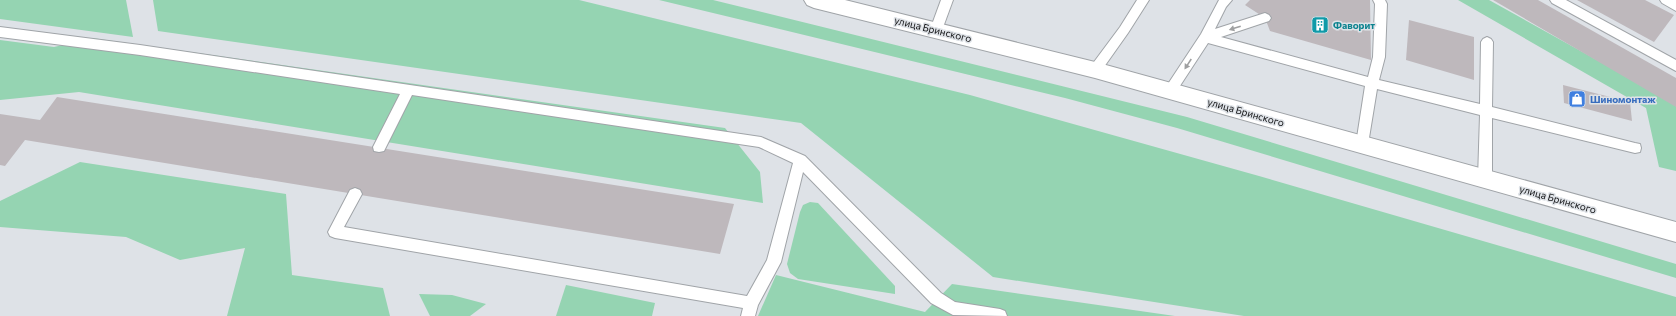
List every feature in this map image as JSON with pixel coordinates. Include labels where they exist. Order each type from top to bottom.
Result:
[{"type":"main road","name":"улица Бринского","points":[[814,0],[1095,70],[1676,232]]},
{"type":"lane","points":[[936,30],[947,0]]},
{"type":"lane","points":[[1095,70],[1124,30],[1143,0]]},
{"type":"lane","points":[[1170,91],[1205,37],[1222,4],[1226,0]]},
{"type":"lane","points":[[1362,144],[1372,83],[1379,57],[1381,4],[1379,0]]},
{"type":"lane","points":[[1556,0],[1676,66]]},
{"type":"lane","points":[[1666,0],[1676,6]]},
{"type":"lane","points":[[1205,37],[1265,18]]},
{"type":"lane","points":[[0,32],[140,50],[761,142],[800,160],[936,298],[953,308],[1000,316]]},
{"type":"lane","points":[[1205,37],[1372,83],[1635,148]]},
{"type":"lane","points":[[1485,179],[1487,42]]},
{"type":"lane","points":[[379,147],[408,90]]},
{"type":"lane","points":[[355,194],[335,232],[750,309],[774,262],[800,160]]},
{"type":"green space","points":[[0,0],[126,0],[133,37],[0,19]]},
{"type":"green space","points":[[153,0],[579,0],[970,95],[1259,176],[1676,297],[1676,316],[1244,316],[993,277],[801,123],[158,31]]},
{"type":"green space","points":[[659,0],[713,0],[1187,117],[1676,264],[1676,278],[1177,128],[1065,98]]},
{"type":"green space","points":[[1458,0],[1489,0],[1676,104],[1676,171],[1659,167],[1646,108]]},
{"type":"green space","points":[[92,38],[725,128],[760,172],[763,203],[79,92],[0,100],[0,40],[54,47]]},
{"type":"green space","points":[[80,162],[286,194],[292,275],[383,288],[390,316],[227,316],[245,248],[180,260],[126,237],[0,227],[0,201]]},
{"type":"green space","points":[[810,202],[818,203],[895,286],[895,294],[798,279],[790,273],[787,264],[800,212],[803,205]]},
{"type":"green space","points":[[776,275],[925,312],[952,284],[1175,316],[758,316]]},
{"type":"green space","points":[[566,285],[655,303],[652,316],[556,316]]},
{"type":"green space","points":[[419,294],[452,295],[486,304],[470,316],[430,316]]},
{"type":"building","name":"Фаворит","points":[[1250,0],[1370,0],[1371,60],[1270,31],[1265,18],[1245,5]]},
{"type":"building","points":[[1493,0],[1538,0],[1676,78],[1676,107]]},
{"type":"building","points":[[1577,0],[1645,0],[1674,15],[1654,42]]},
{"type":"building","points":[[1409,20],[1474,37],[1474,80],[1406,60]]},
{"type":"building","points":[[1563,85],[1630,102],[1632,121],[1564,103]]},
{"type":"building","points":[[57,97],[734,204],[720,254],[25,140],[5,166],[0,165],[0,114],[40,120]]},
{"type":"place","name":"Фаворит","points":[[1320,25]]},
{"type":"place","name":"Шиномонтаж","points":[[1577,99]]}]
